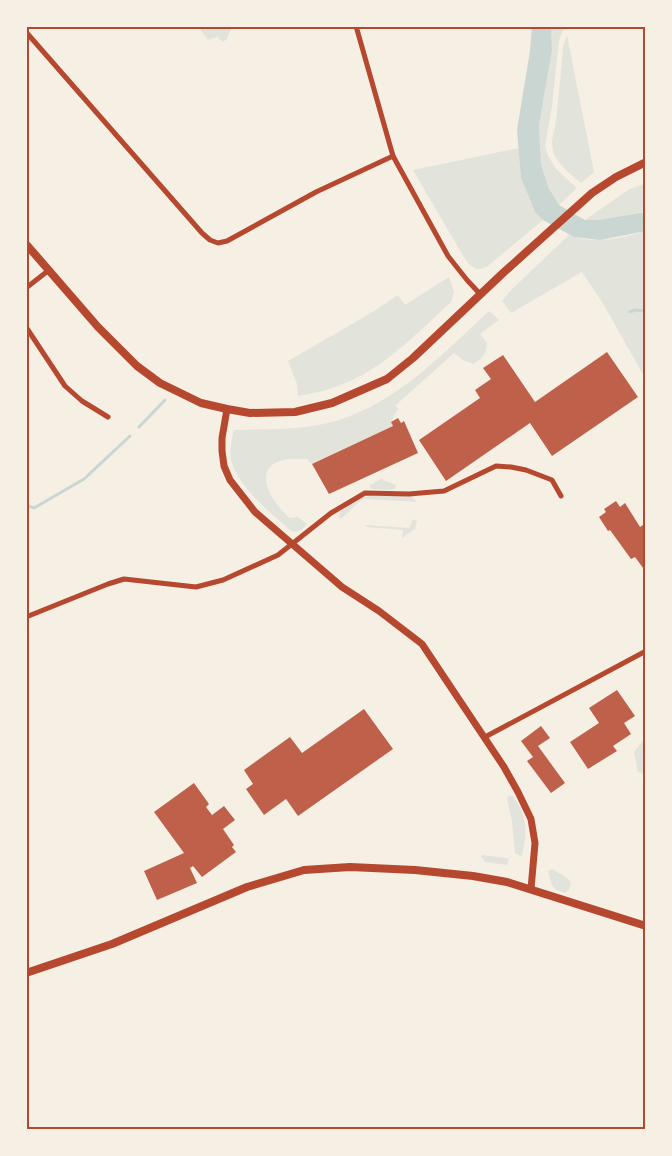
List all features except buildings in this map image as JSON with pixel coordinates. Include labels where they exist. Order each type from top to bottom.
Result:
[{"type":"main road","points":[[26,244],[98,327],[127,358],[149,376],[201,403],[250,413],[295,412],[332,403],[387,379],[413,358],[578,206],[604,185],[646,162]]},
{"type":"main road","points":[[26,973],[112,944],[247,887],[304,870],[350,867],[390,868],[472,876],[507,882],[646,926]]},
{"type":"street","points":[[356,26],[393,156],[448,256],[481,295]]},
{"type":"street","points":[[26,32],[202,233],[210,240],[218,243],[335,183],[393,156]]},
{"type":"street","points":[[26,288],[49,270]]},
{"type":"street","points":[[26,327],[65,386],[82,401],[108,417]]},
{"type":"street","points":[[227,409],[222,438],[224,466],[230,480],[255,512],[342,587],[379,611],[422,644],[485,737],[518,792],[531,819],[535,843],[531,890]]},
{"type":"street","points":[[26,617],[124,579],[196,587],[210,585],[278,555],[331,513],[365,493],[408,494],[444,491],[496,466],[519,468],[552,480],[561,496]]},
{"type":"street","points":[[485,737],[646,651]]},
{"type":"shaded area","points":[[198,26],[232,26],[227,39],[223,42],[217,37],[208,40]]},
{"type":"shaded area","points":[[532,26],[551,26],[552,50],[539,125],[541,164],[548,187],[559,205],[585,220],[598,220],[646,212],[646,231],[600,240],[574,237],[543,220],[535,212],[521,178],[517,130],[530,51]]},
{"type":"shaded area","points":[[551,26],[565,26],[559,40],[552,106],[545,146],[548,156],[557,170],[577,188],[559,205],[548,187],[541,164],[539,125],[552,50]]},
{"type":"shaded area","points":[[567,35],[594,172],[581,183],[561,165],[552,147],[563,46]]},
{"type":"shaded area","points":[[519,148],[521,178],[535,212],[543,220],[488,266],[481,269],[475,268],[465,259],[413,170]]},
{"type":"shaded area","points":[[646,183],[646,212],[598,220],[585,220],[628,190]]},
{"type":"shaded area","points":[[646,231],[646,380],[604,305],[582,272],[511,313],[502,301],[510,291],[569,235],[588,240],[598,240],[617,238]]},
{"type":"shaded area","points":[[449,277],[454,292],[451,302],[396,352],[366,373],[349,381],[324,391],[298,396],[297,384],[288,361],[371,313],[398,295],[405,305]]},
{"type":"shaded area","points":[[489,311],[499,320],[480,334],[487,343],[482,358],[473,364],[463,360],[454,353],[396,405],[398,409],[391,422],[393,426],[312,464],[307,459],[295,459],[283,460],[273,465],[268,471],[266,479],[268,488],[277,505],[290,518],[298,517],[307,524],[302,529],[296,532],[291,531],[248,490],[235,470],[230,456],[234,430],[306,427],[334,421],[359,412],[384,400],[428,367]]},
{"type":"shaded area","points":[[381,479],[396,485],[395,488],[392,490],[371,489],[370,485]]},
{"type":"shaded area","points":[[370,496],[411,496],[417,502],[366,499],[360,501],[341,519],[339,517],[340,511],[356,500]]},
{"type":"shaded area","points":[[413,520],[417,520],[415,529],[402,538],[403,530],[366,527],[366,525],[409,528]]},
{"type":"shaded area","points":[[646,737],[646,774],[638,772],[634,752]]},
{"type":"shaded area","points":[[508,796],[513,796],[524,817],[524,846],[520,856],[515,853]]},
{"type":"shaded area","points":[[481,856],[509,859],[507,865],[485,862]]},
{"type":"shaded area","points":[[552,869],[566,877],[571,883],[569,890],[565,893],[557,890],[552,885],[548,871]]},
{"type":"waterway","points":[[630,312],[635,310],[646,311]]},
{"type":"waterway","points":[[139,427],[165,400]]},
{"type":"waterway","points":[[26,505],[34,508],[84,479],[130,436]]}]
